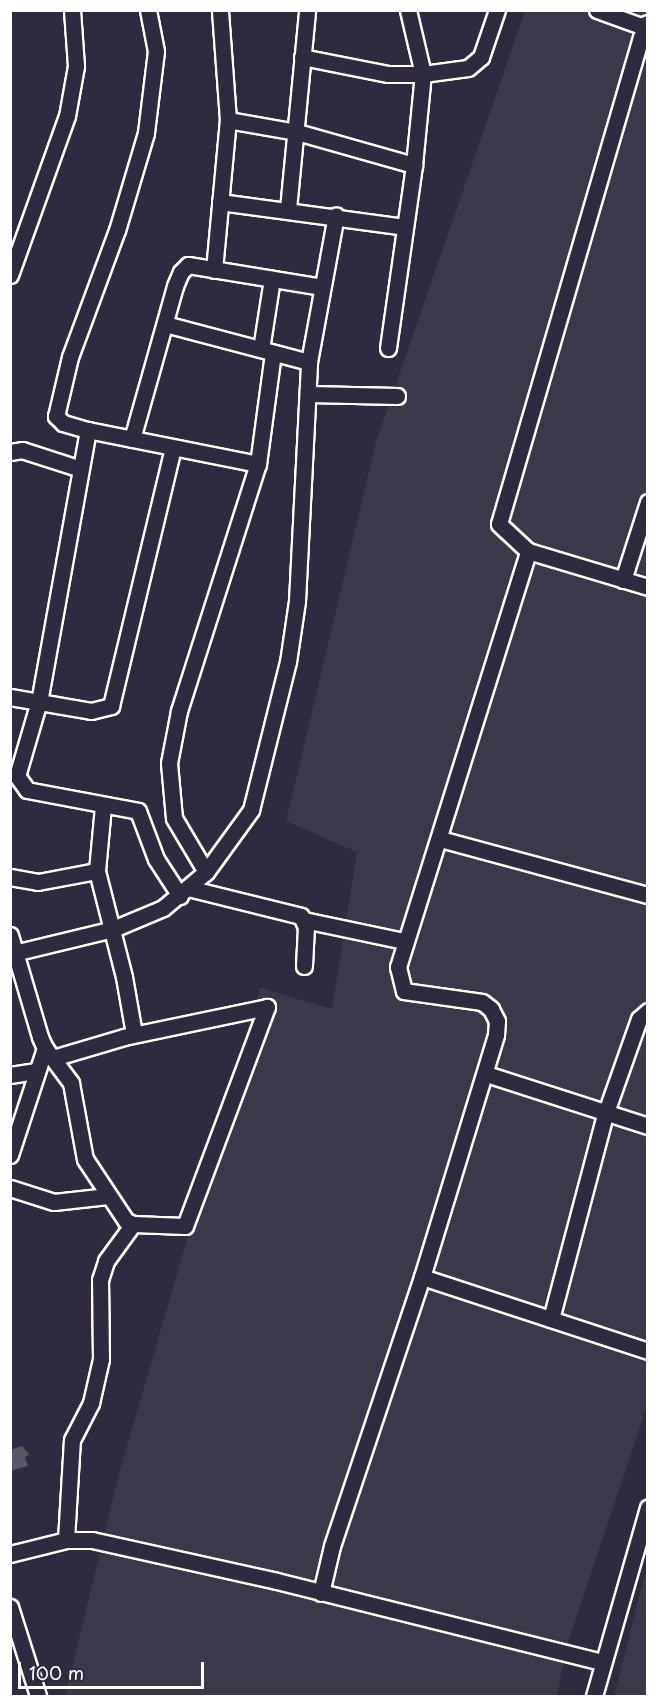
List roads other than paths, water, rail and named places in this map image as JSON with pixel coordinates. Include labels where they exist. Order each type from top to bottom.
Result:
[{"type":"street","points":[[10,275],[67,116],[76,66],[72,10]]},
{"type":"street","points":[[148,10],[156,67],[146,133],[117,230],[70,357],[56,411],[63,423],[88,430],[258,465]]},
{"type":"street","points":[[214,270],[228,120],[220,10]]},
{"type":"street","points":[[288,209],[307,10]]},
{"type":"street","points":[[388,348],[414,165],[423,74],[408,10]]},
{"type":"street","points":[[302,57],[369,72],[423,74],[476,64],[497,10]]},
{"type":"street","points":[[597,10],[641,26],[648,23]]},
{"type":"street","points":[[648,28],[642,37],[500,515],[503,531],[528,551],[648,587]]},
{"type":"street","points":[[228,120],[297,132],[414,165]]},
{"type":"street","points":[[220,202],[336,215],[404,227]]},
{"type":"street","points":[[18,952],[113,929],[146,918],[184,892],[206,872],[250,810],[288,662],[297,601],[309,362],[336,215]]},
{"type":"street","points":[[132,439],[181,272],[197,264],[214,270],[322,287]]},
{"type":"street","points":[[206,872],[174,818],[169,788],[169,763],[179,711],[258,465],[272,279]]},
{"type":"street","points":[[165,324],[309,362]]},
{"type":"street","points":[[309,394],[397,396]]},
{"type":"street","points":[[88,430],[78,468],[39,701],[17,765],[20,784],[27,790],[103,806],[126,806],[138,811],[156,859],[184,892],[301,916],[304,920],[404,941]]},
{"type":"street","points":[[10,697],[91,711],[111,706],[173,447]]},
{"type":"street","points":[[10,452],[22,450],[78,468]]},
{"type":"street","points":[[623,580],[648,502]]},
{"type":"street","points":[[321,1593],[332,1546],[422,1277],[486,1074],[496,1035],[497,1021],[491,1009],[482,1002],[404,991],[398,967],[404,941],[441,839],[528,551]]},
{"type":"street","points":[[103,806],[97,871],[113,929],[134,1034]]},
{"type":"street","points":[[441,839],[648,894]]},
{"type":"street","points":[[10,877],[38,882],[97,871]]},
{"type":"street","points":[[304,920],[304,966]]},
{"type":"street","points":[[10,935],[18,952],[31,1014],[49,1053],[71,1083],[86,1159],[108,1196],[133,1224],[185,1226],[267,1006],[49,1053],[35,1071],[10,1155]]},
{"type":"street","points":[[551,1320],[605,1115],[639,1019],[648,1011]]},
{"type":"street","points":[[10,1075],[35,1071]]},
{"type":"street","points":[[486,1074],[605,1115],[648,1126]]},
{"type":"street","points":[[10,1188],[54,1202],[108,1196]]},
{"type":"street","points":[[66,1540],[72,1440],[91,1402],[99,1370],[100,1280],[106,1261],[133,1224]]},
{"type":"street","points":[[422,1277],[648,1351]]},
{"type":"street","points":[[594,1696],[648,1509]]},
{"type":"street","points":[[10,1554],[66,1540],[92,1540],[603,1662]]},
{"type":"street","points":[[10,1606],[38,1696]]}]
